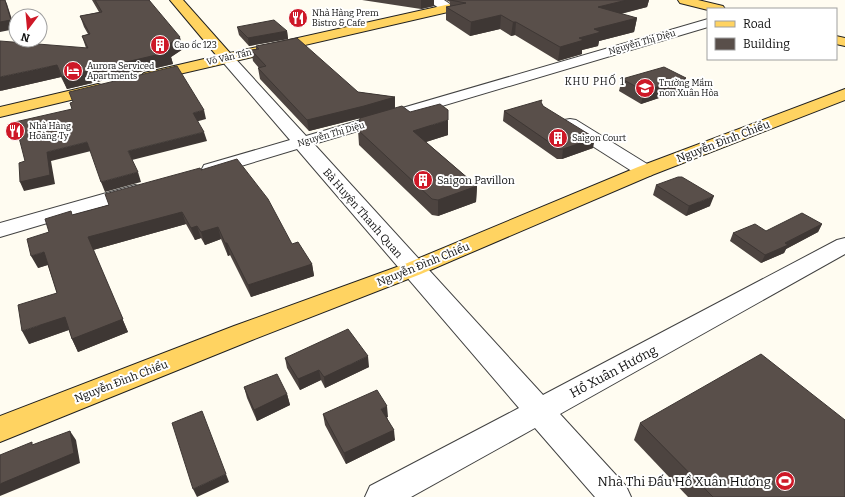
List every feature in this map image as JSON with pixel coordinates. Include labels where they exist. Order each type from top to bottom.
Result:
[{"type":"main road","name":"Bà Huyện Thanh Quan","points":[[176,0],[226,57]]},
{"type":"main road","name":"Võ Văn Tần","points":[[135,80],[226,57],[457,4],[483,0]]},
{"type":"main road","points":[[684,0],[715,8]]},
{"type":"main road","points":[[702,0],[732,8]]},
{"type":"main road","points":[[0,112],[113,85]]},
{"type":"main road","name":"Nguyễn Đình Chiểu","points":[[0,429],[243,333],[413,269],[645,171],[845,94]]},
{"type":"street","points":[[435,0],[457,4]]},
{"type":"street","name":"Nguyễn Thị Diệu","points":[[196,173],[707,23]]},
{"type":"street","name":"Bà Huyện Thanh Quan","points":[[226,57],[615,497]]},
{"type":"street","points":[[556,115],[645,171]]},
{"type":"street","points":[[0,230],[151,186]]},
{"type":"street","name":"Hồ Xuân Hương","points":[[381,497],[845,245]]},
{"type":"building","points":[[0,0],[5,0],[8,10],[8,21],[0,22]]},
{"type":"building","points":[[95,0],[149,0],[180,37],[166,46],[169,52],[62,77],[57,65],[0,77],[0,41],[8,42],[8,48],[48,48],[48,45],[88,48],[82,36],[90,34],[80,16],[102,12]]},
{"type":"building","points":[[450,0],[627,0],[598,7],[637,18],[594,29],[601,32],[579,38],[584,40],[560,47],[501,15],[471,22],[446,7],[466,3]]},
{"type":"building","points":[[274,20],[287,31],[248,38],[237,27]]},
{"type":"building","points":[[297,38],[358,92],[395,97],[307,120],[258,68],[266,66],[251,50],[259,49],[256,46]]},
{"type":"building","points":[[177,66],[204,110],[193,113],[204,132],[128,151],[138,172],[101,182],[87,142],[47,152],[50,175],[20,182],[19,163],[25,161],[15,122],[72,109],[70,103],[73,102],[69,92]]},
{"type":"building","points":[[664,67],[686,78],[644,91],[622,79]]},
{"type":"building","name":"Saigon Court","points":[[542,100],[541,102],[543,106],[595,138],[559,149],[504,111]]},
{"type":"building","points":[[440,104],[448,110],[448,120],[413,131],[477,186],[438,200],[432,199],[358,130],[360,118],[402,106],[410,112]]},
{"type":"building","points":[[237,159],[268,199],[292,244],[298,242],[312,264],[248,285],[218,227],[201,232],[197,226],[191,228],[182,212],[88,237],[123,319],[72,339],[65,317],[22,331],[18,305],[57,293],[44,252],[31,256],[27,239],[49,232],[45,219],[71,211],[72,215],[109,205],[105,194],[200,168],[201,170]]},
{"type":"building","points":[[682,177],[714,196],[689,206],[656,185]]},
{"type":"building","points":[[802,213],[822,224],[785,243],[788,245],[765,255],[733,233],[755,224],[766,231]]},
{"type":"building","points":[[348,329],[368,356],[324,377],[319,370],[298,379],[285,358]]},
{"type":"building","points":[[761,354],[845,420],[845,497],[713,497],[640,423]]},
{"type":"building","points":[[277,374],[287,394],[254,410],[244,387]]},
{"type":"building","points":[[377,390],[387,406],[381,409],[394,430],[344,453],[323,414]]},
{"type":"building","points":[[202,411],[226,474],[193,489],[172,423]]},
{"type":"building","points":[[70,431],[74,453],[0,484],[0,455],[32,442],[32,445]]},
{"type":"place","name":"Nhà Hàng Prem Bistro & Cafe","points":[[298,18]]},
{"type":"place","name":"Cao ốc 123","points":[[160,45]]},
{"type":"place","name":"Aurora Serviced Apartments","points":[[73,71]]},
{"type":"place","name":"Trường Mầm non Xuân Hòa","points":[[645,88]]},
{"type":"place","name":"Nhà Hàng Hoàng Ty","points":[[15,131]]},
{"type":"place","name":"Saigon Court","points":[[558,138]]},
{"type":"place","name":"Saigon Pavillon","points":[[423,180]]},
{"type":"place","name":"Nhà Thi Đấu Hồ Xuân Hương","points":[[785,481]]},
{"type":"district","name":"KHU PHỐ 1","points":[[595,81]]}]
